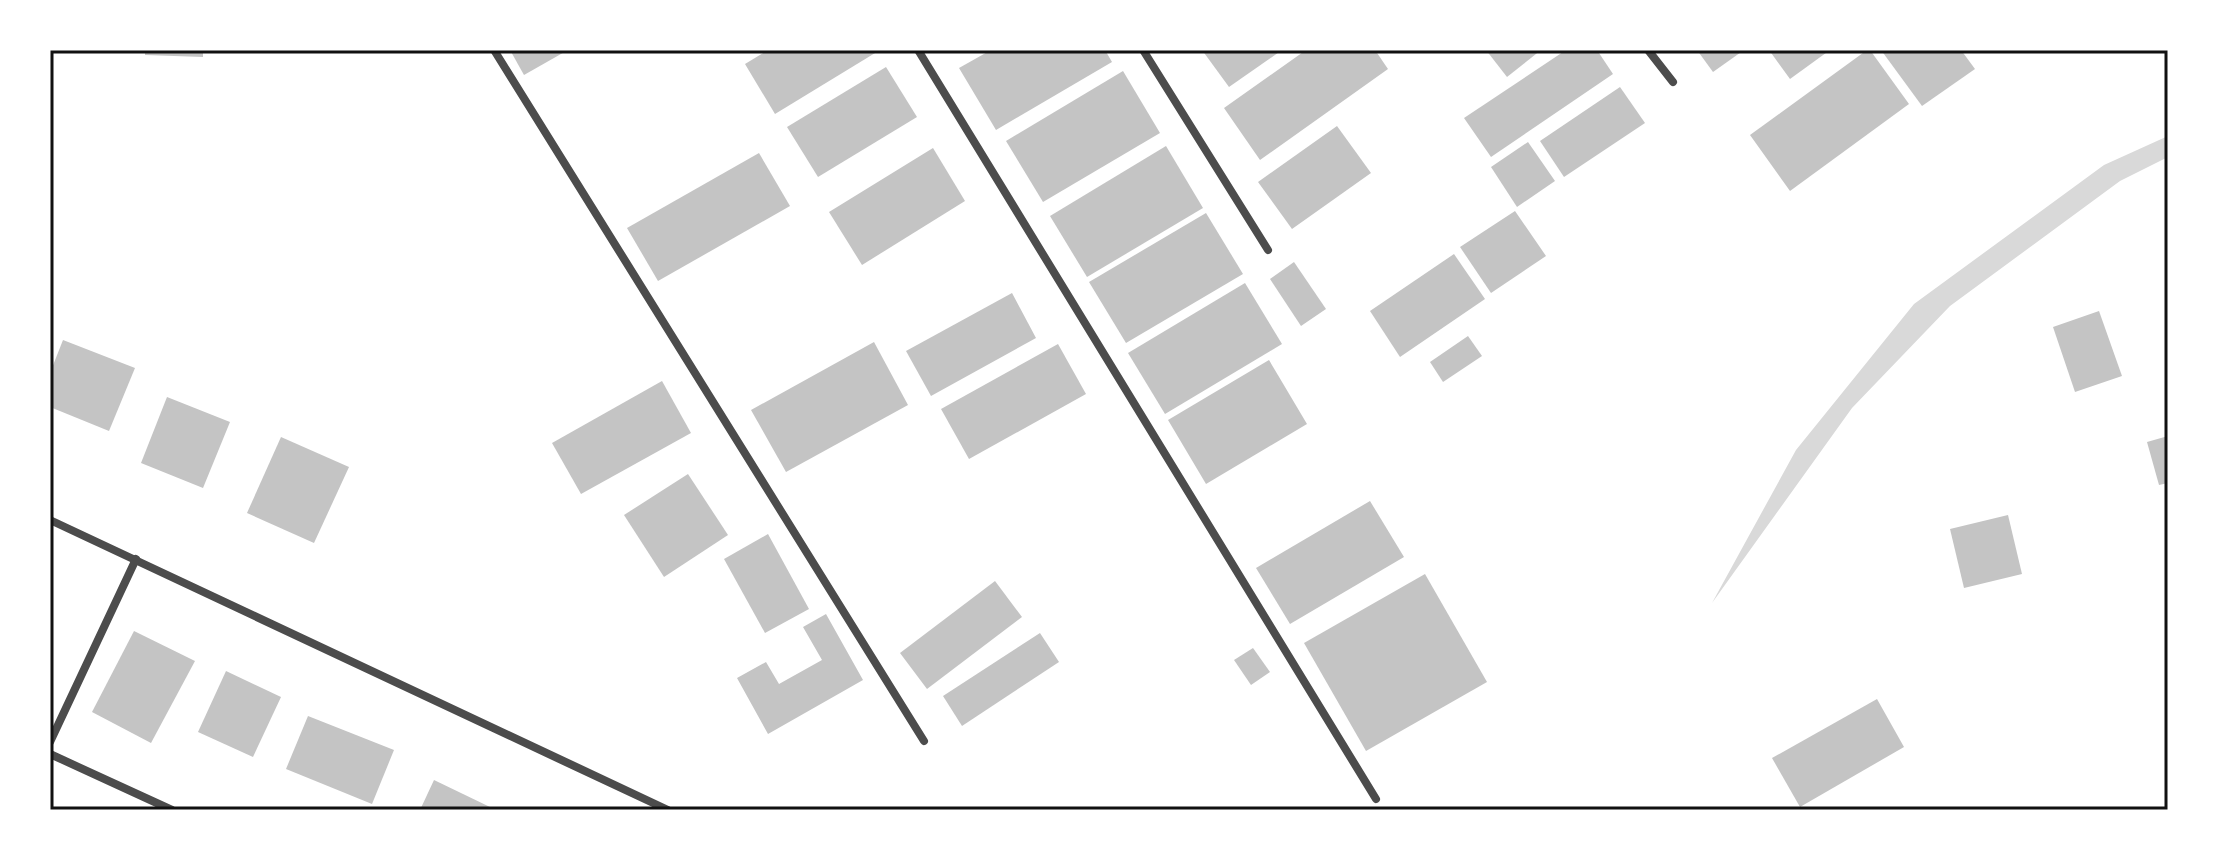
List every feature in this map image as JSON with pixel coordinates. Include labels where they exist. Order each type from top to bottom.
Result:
[{"type":"street","points":[[494,50],[924,741]]},
{"type":"street","points":[[918,50],[1376,799]]},
{"type":"street","points":[[1143,50],[1268,250]]},
{"type":"street","points":[[1648,50],[1673,82]]},
{"type":"street","points":[[50,520],[668,810]]},
{"type":"street","points":[[50,742],[136,559]]},
{"type":"street","points":[[50,754],[172,810]]},
{"type":"street","points":[[142,810],[147,798]]},
{"type":"shaded area","points":[[2168,136],[2168,157],[2120,181],[1950,306],[1852,408],[1712,603],[1796,450],[1914,304],[2104,165]]},
{"type":"building","points":[[145,50],[203,50],[203,57],[145,55]]},
{"type":"building","points":[[510,50],[568,50],[524,75]]},
{"type":"building","points":[[768,50],[880,50],[775,114],[745,64]]},
{"type":"building","points":[[991,50],[1105,50],[1112,62],[996,130],[959,68]]},
{"type":"building","points":[[1202,50],[1282,50],[1229,87]]},
{"type":"building","points":[[1306,50],[1375,50],[1388,69],[1260,160],[1224,108]]},
{"type":"building","points":[[1486,50],[1541,50],[1507,77]]},
{"type":"building","points":[[1566,50],[1597,50],[1613,74],[1491,157],[1464,118]]},
{"type":"building","points":[[1697,50],[1744,50],[1713,72]]},
{"type":"building","points":[[1769,50],[1830,50],[1790,79]]},
{"type":"building","points":[[1867,50],[1909,104],[1790,191],[1750,135]]},
{"type":"building","points":[[1881,50],[1961,50],[1975,69],[1922,106]]},
{"type":"building","points":[[886,67],[917,117],[818,177],[787,127]]},
{"type":"building","points":[[1123,71],[1160,133],[1043,202],[1006,141]]},
{"type":"building","points":[[1620,87],[1645,123],[1564,177],[1540,141]]},
{"type":"building","points":[[1337,126],[1371,173],[1292,229],[1258,182]]},
{"type":"building","points":[[1528,142],[1555,181],[1517,207],[1491,167]]},
{"type":"building","points":[[1166,146],[1203,208],[1087,277],[1050,216]]},
{"type":"building","points":[[933,148],[965,201],[862,265],[829,212]]},
{"type":"building","points":[[759,153],[790,206],[658,281],[627,228]]},
{"type":"building","points":[[1515,211],[1546,256],[1491,293],[1460,247]]},
{"type":"building","points":[[1206,213],[1243,274],[1126,343],[1089,282]]},
{"type":"building","points":[[1454,254],[1485,299],[1400,357],[1370,311]]},
{"type":"building","points":[[1294,262],[1326,309],[1301,326],[1270,279]]},
{"type":"building","points":[[1245,283],[1282,344],[1165,414],[1128,353]]},
{"type":"building","points":[[1012,293],[1036,338],[931,396],[906,351]]},
{"type":"building","points":[[2099,311],[2122,376],[2075,392],[2053,327]]},
{"type":"building","points":[[1468,336],[1482,356],[1443,382],[1430,362]]},
{"type":"building","points":[[63,340],[135,368],[109,431],[50,407],[50,373]]},
{"type":"building","points":[[874,342],[908,405],[786,472],[751,410]]},
{"type":"building","points":[[1058,344],[1086,394],[969,459],[941,409]]},
{"type":"building","points":[[1269,360],[1307,424],[1206,484],[1168,420]]},
{"type":"building","points":[[662,381],[691,433],[581,494],[552,443]]},
{"type":"building","points":[[167,397],[230,422],[203,488],[141,463]]},
{"type":"building","points":[[2168,436],[2168,483],[2159,485],[2147,442]]},
{"type":"building","points":[[281,437],[349,467],[314,543],[247,513]]},
{"type":"building","points":[[688,474],[728,535],[664,577],[624,515]]},
{"type":"building","points":[[1370,501],[1404,557],[1290,624],[1256,568]]},
{"type":"building","points":[[2008,515],[2022,574],[1964,588],[1950,529]]},
{"type":"building","points":[[768,534],[809,609],[765,633],[724,559]]},
{"type":"building","points":[[1425,574],[1487,682],[1366,751],[1304,643]]},
{"type":"building","points":[[995,581],[1022,617],[927,689],[900,653]]},
{"type":"building","points":[[826,614],[863,680],[768,734],[737,678],[766,662],[779,684],[822,660],[803,627]]},
{"type":"building","points":[[134,631],[195,661],[151,743],[92,712]]},
{"type":"building","points":[[1040,633],[1059,662],[962,726],[943,696]]},
{"type":"building","points":[[1253,648],[1270,672],[1251,685],[1234,660]]},
{"type":"building","points":[[226,671],[281,697],[253,757],[198,732]]},
{"type":"building","points":[[1877,699],[1904,747],[1800,807],[1772,758]]},
{"type":"building","points":[[308,716],[394,750],[372,804],[286,769]]},
{"type":"building","points":[[434,780],[490,807],[489,810],[420,810]]}]
